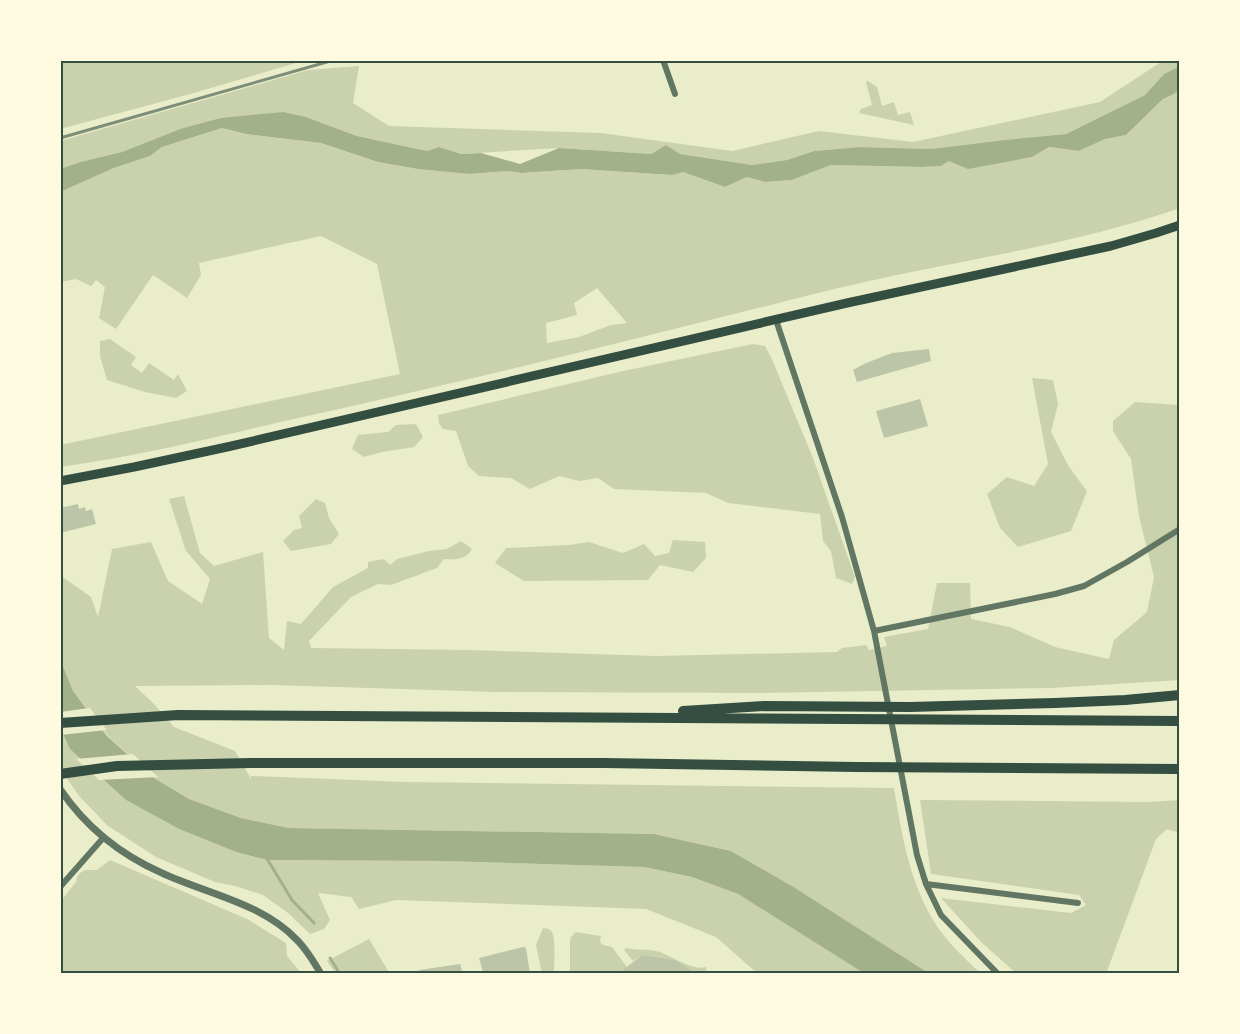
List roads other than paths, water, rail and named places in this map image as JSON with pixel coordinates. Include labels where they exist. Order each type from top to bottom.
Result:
[{"type":"highway","points":[[590,716],[764,706],[910,707],[1125,700],[1180,695]]},
{"type":"highway","points":[[60,723],[178,715],[1180,721]]},
{"type":"highway","points":[[60,774],[117,766],[250,763],[604,763],[1180,769]]},
{"type":"main road","points":[[60,481],[238,444],[960,278],[1102,248],[1180,225]]},
{"type":"street","points":[[663,60],[675,94]]},
{"type":"street","points":[[776,320],[842,518],[874,631],[909,817],[926,884],[941,915],[998,974]]},
{"type":"street","points":[[874,631],[1084,586],[1180,529]]},
{"type":"street","points":[[60,789],[78,814],[114,846],[162,873],[258,912],[297,939],[321,974]]},
{"type":"street","points":[[60,887],[104,837]]},
{"type":"street","points":[[926,884],[1078,903]]},
{"type":"waterway","points":[[266,857],[292,900],[314,923]]},
{"type":"waterway","points":[[330,958],[340,974]]},
{"type":"railway","points":[[60,138],[334,60]]}]
